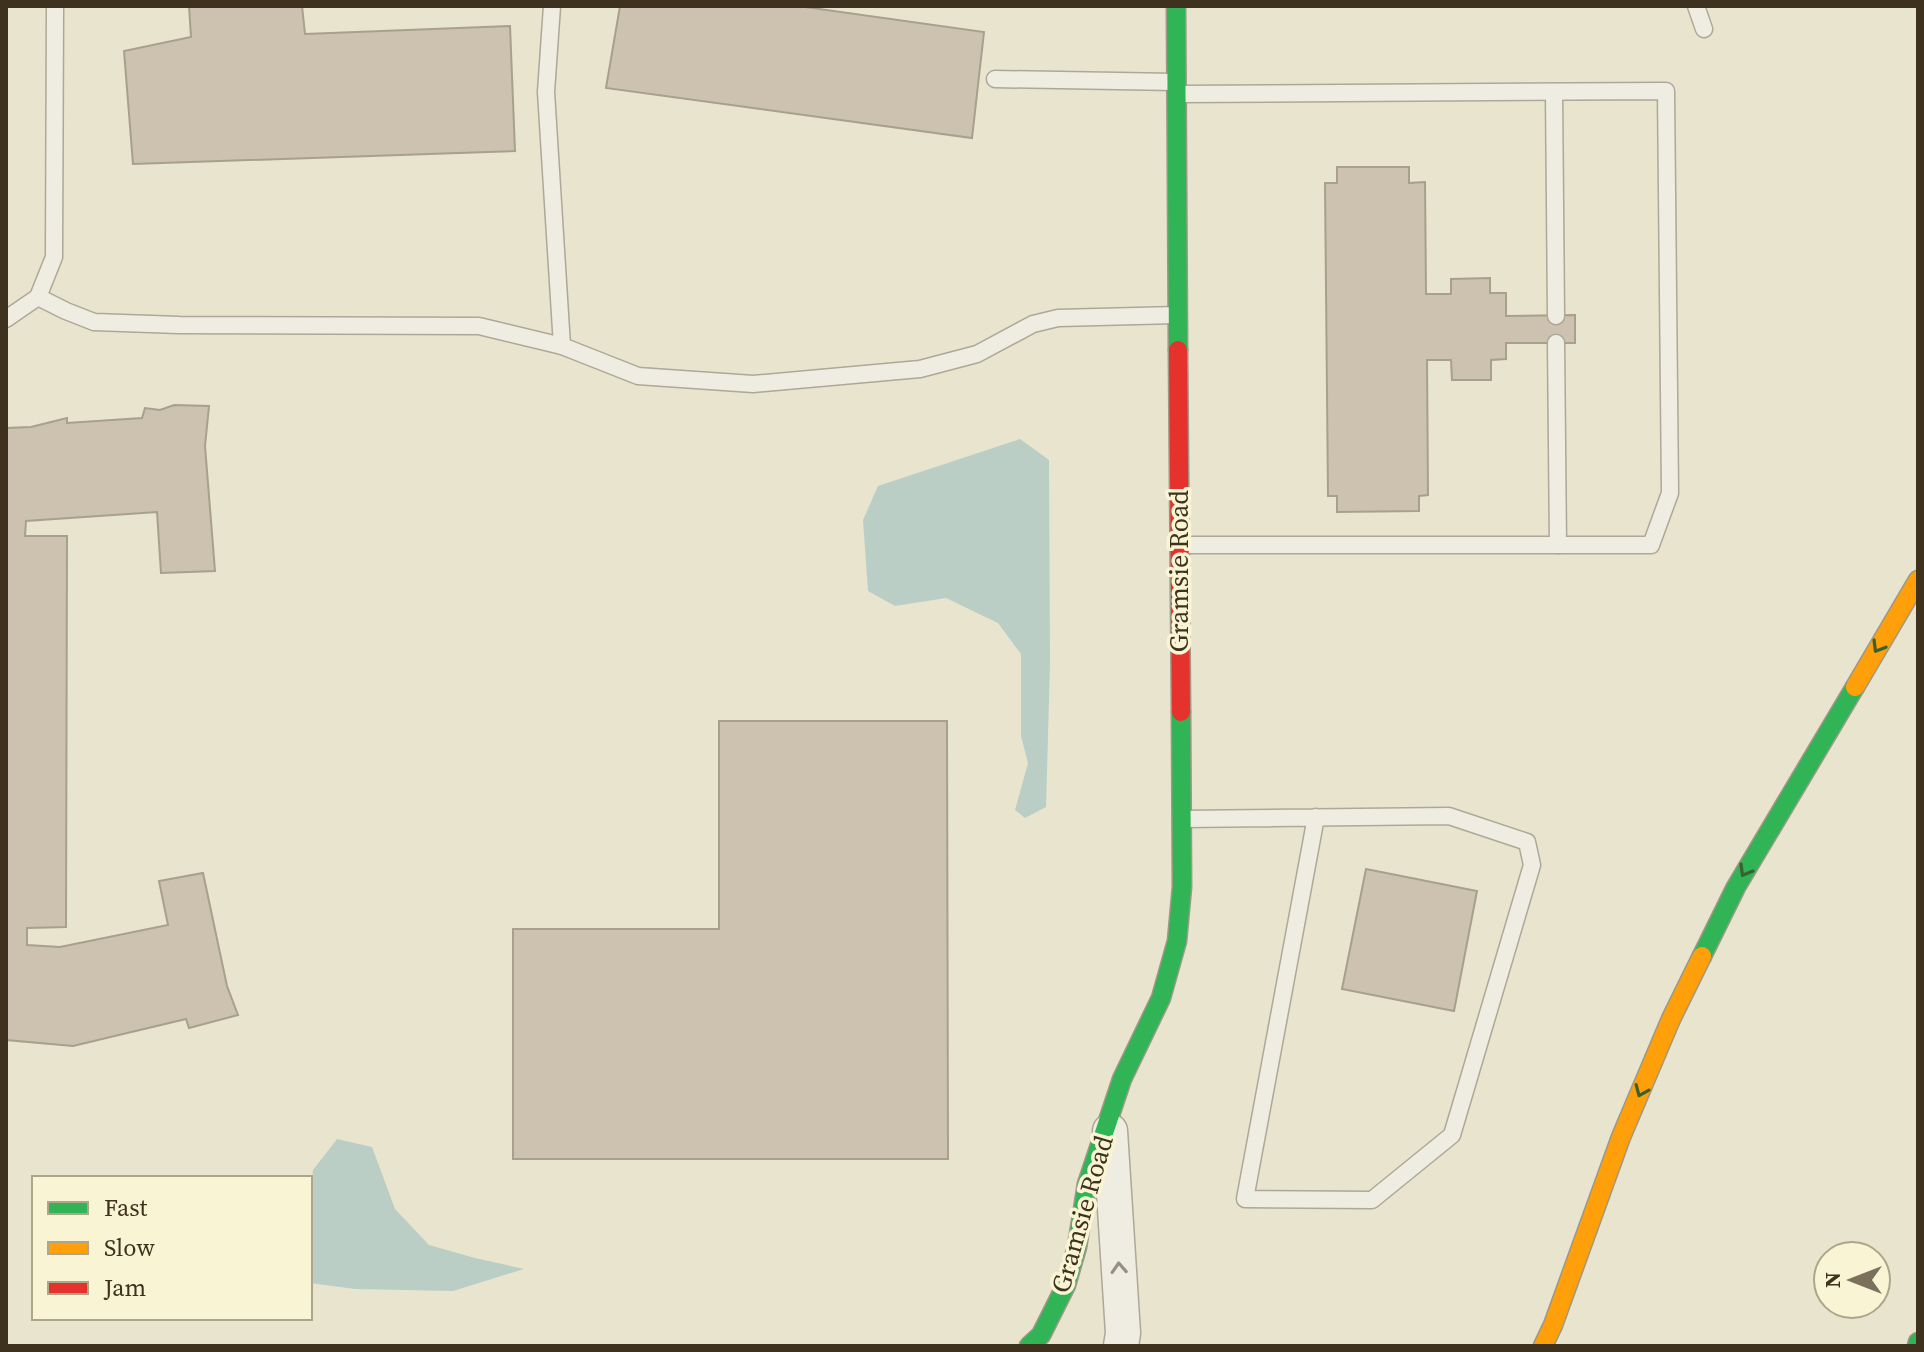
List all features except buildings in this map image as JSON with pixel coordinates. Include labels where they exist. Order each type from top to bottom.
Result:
[{"type":"main road","name":"Gramsie Road","points":[[1029,1346],[1041,1335],[1066,1285],[1077,1247],[1087,1184],[1122,1079],[1161,998],[1177,941],[1182,887],[1176,6]]},
{"type":"main road","points":[[1543,1346],[1621,1137],[1677,1006],[1736,887],[1918,580]]},
{"type":"street","name":"Gramsie Road","points":[[1109,1122],[1123,1333],[1121,1346]]},
{"type":"lane","points":[[6,319],[38,297],[54,257],[55,6]]},
{"type":"lane","points":[[552,6],[546,92],[562,346]]},
{"type":"lane","points":[[1696,6],[1704,29]]},
{"type":"lane","points":[[995,79],[1177,88],[1666,91],[1670,493],[1651,545],[1179,545]]},
{"type":"lane","points":[[1554,92],[1556,316]]},
{"type":"lane","points":[[38,297],[94,322],[479,326],[562,346],[638,376],[753,384],[920,369],[977,354],[1033,324],[1058,318],[1178,315]]},
{"type":"lane","points":[[1556,343],[1558,545]]},
{"type":"lane","points":[[1180,819],[1316,817],[1449,816],[1527,842],[1532,865],[1452,1135],[1372,1200],[1245,1199],[1316,817]]},
{"type":"shaded area","points":[[1020,439],[1049,460],[1050,663],[1046,807],[1025,818],[1015,810],[1028,763],[1021,736],[1021,654],[998,623],[946,598],[895,606],[868,591],[863,520],[878,486]]},
{"type":"shaded area","points":[[337,1139],[372,1147],[395,1209],[429,1245],[524,1269],[453,1291],[355,1289],[312,1283],[313,1170]]},
{"type":"traffic: fast","points":[[1176,6],[1178,350]]},
{"type":"traffic: fast","points":[[1702,956],[1736,887],[1855,687]]},
{"type":"traffic: fast","points":[[1029,1346],[1041,1335],[1066,1285],[1077,1247],[1087,1184],[1122,1079],[1161,998],[1177,941],[1182,887],[1181,712]]},
{"type":"traffic: fast","points":[[1917,1346],[1918,1342]]},
{"type":"traffic: slow","points":[[1855,687],[1918,580]]},
{"type":"traffic: slow","points":[[1543,1346],[1621,1137],[1671,1019],[1702,956]]},
{"type":"traffic: jam","points":[[1178,350],[1181,712]]}]
